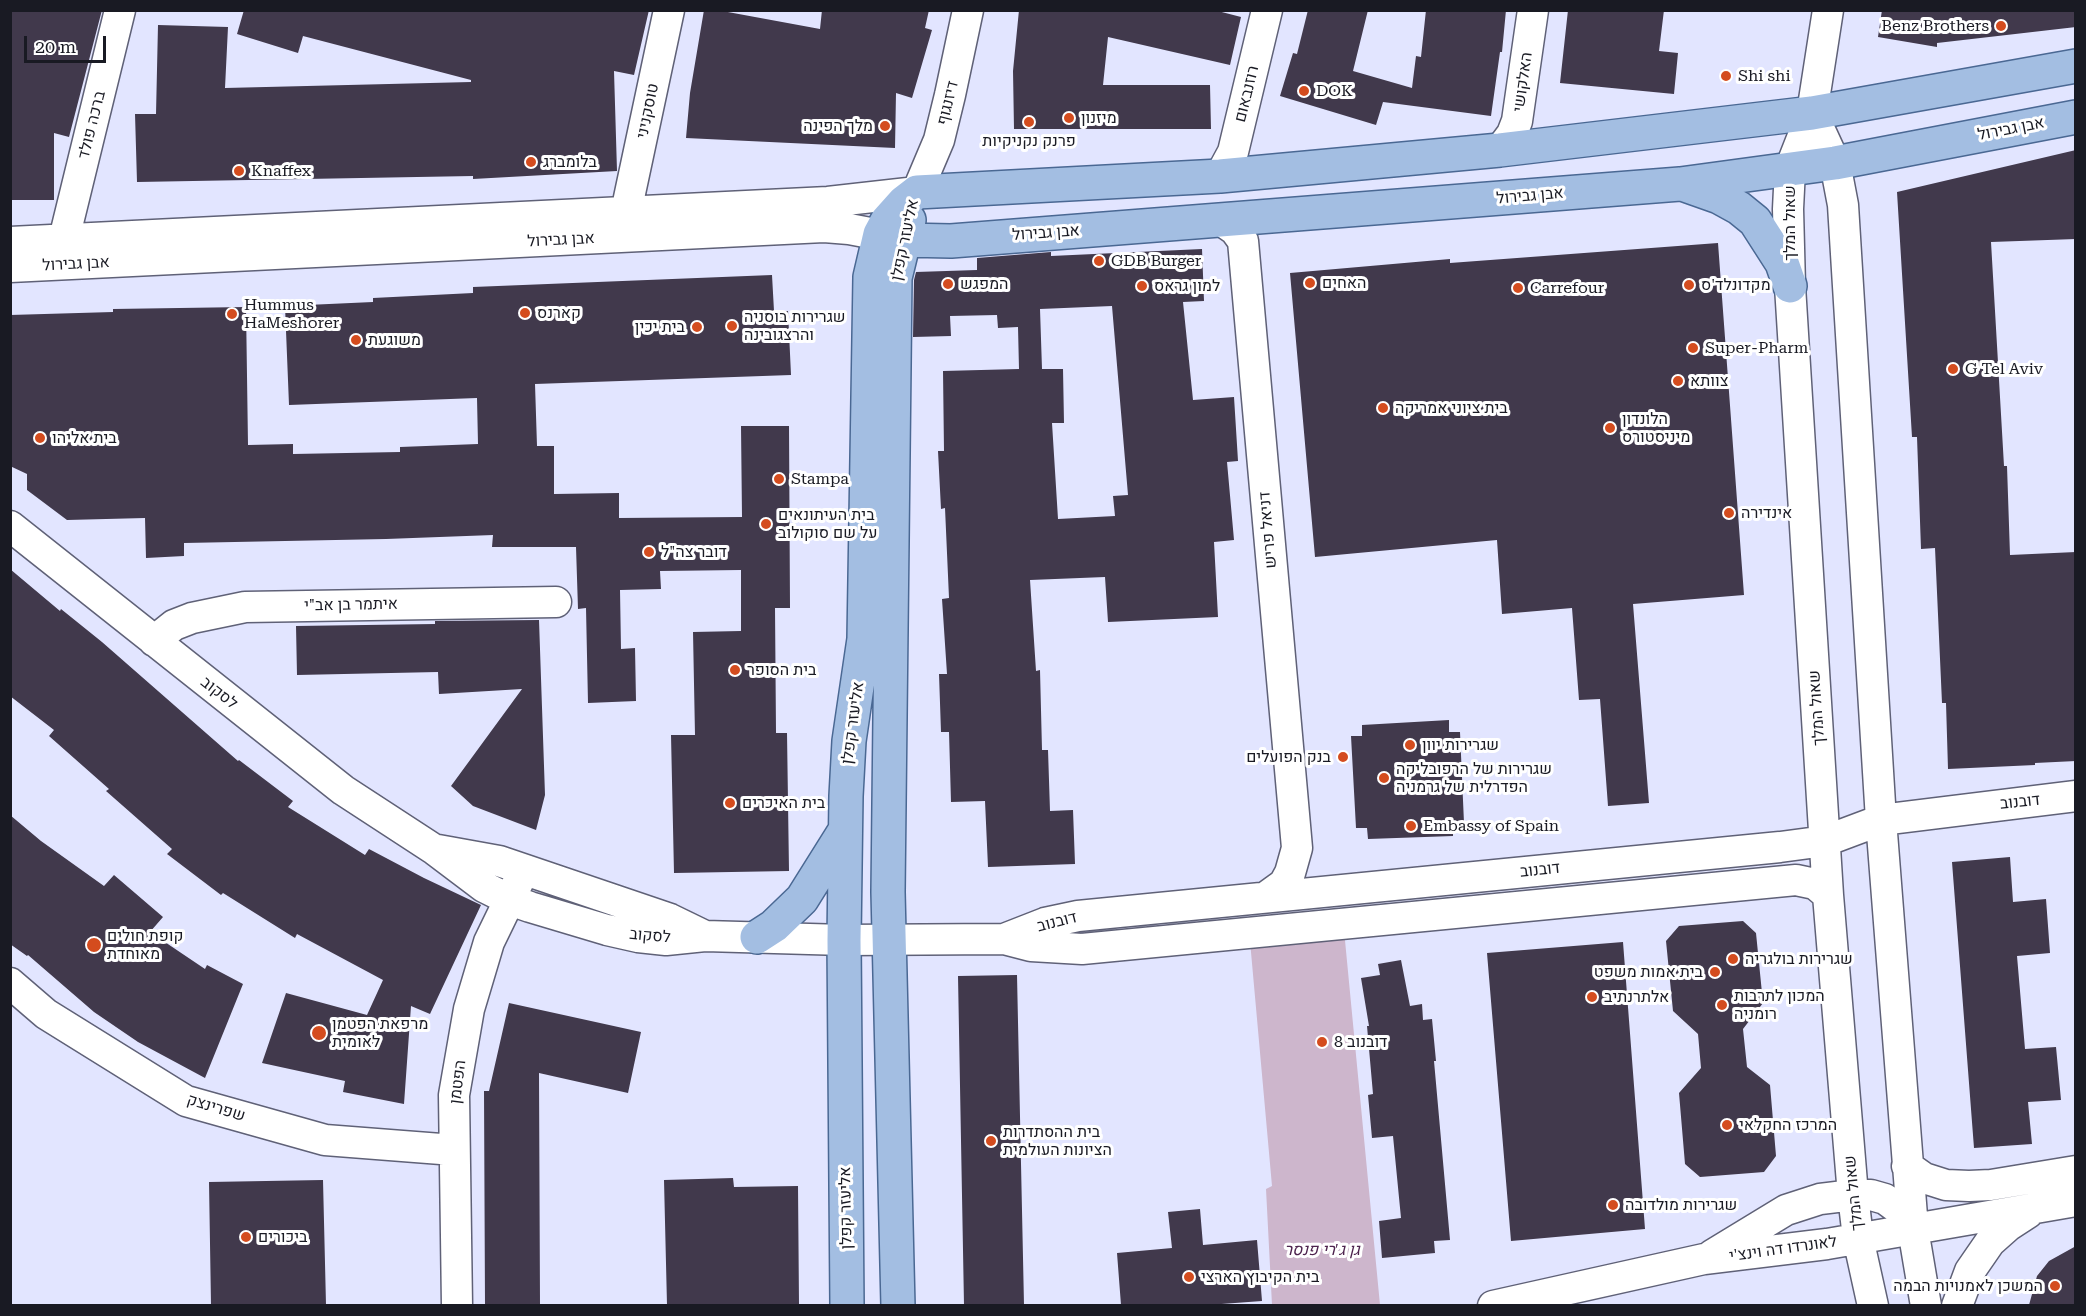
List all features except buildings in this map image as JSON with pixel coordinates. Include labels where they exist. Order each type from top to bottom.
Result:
[{"type":"main road","name":"אבן גבירול","points":[[917,192],[1220,176],[1500,150],[1812,113],[2076,66]]},
{"type":"main road","name":"אבן גבירול","points":[[892,237],[951,241],[1680,184],[1835,163],[2076,117]]},
{"type":"main road","points":[[1680,184],[1719,197],[1739,208],[1755,221],[1782,263],[1790,286]]},
{"type":"main road","name":"אליעזר קפלן","points":[[847,1305],[845,830],[847,762],[864,639],[870,277],[917,192]]},
{"type":"main road","name":"אליעזר קפלן","points":[[892,237],[895,278],[889,939],[898,1305]]},
{"type":"main road","points":[[757,938],[774,926],[802,899],[845,830]]},
{"type":"street","name":"ברכה פולד","points":[[64,240],[120,10]]},
{"type":"street","name":"טוסקניני","points":[[626,212],[669,10]]},
{"type":"street","name":"דיזנגוף","points":[[917,192],[939,140],[968,10]]},
{"type":"street","name":"רוזנבאום","points":[[1220,176],[1233,152],[1267,10]]},
{"type":"street","name":"האלקושי","points":[[1500,150],[1512,134],[1517,121],[1533,10]]},
{"type":"street","name":"שאול המלך","points":[[1828,10],[1812,113],[1790,169],[1788,209],[1790,286],[1828,895],[1853,1195],[1858,1238],[1873,1305]]},
{"type":"street","points":[[1812,113],[1835,163],[1843,205],[1881,820],[1907,1166],[1913,1229],[1926,1305]]},
{"type":"street","name":"אבן גבירול","points":[[10,242],[828,202],[917,192]]},
{"type":"street","name":"דניאל פריש","points":[[1222,221],[1235,230],[1243,240],[1297,848],[1290,873],[1284,884],[1266,897]]},
{"type":"street","name":"אבן גבירול","points":[[10,267],[808,228],[849,229],[892,237]]},
{"type":"street","name":"לסקוב","points":[[10,526],[343,790],[435,850],[484,887],[510,900],[607,930],[638,937],[666,940],[705,936],[844,940]]},
{"type":"street","name":"איתמר בן אב\"י","points":[[154,641],[174,625],[192,618],[245,607],[556,602]]},
{"type":"street","name":"דובנוב","points":[[1004,939],[1045,923],[1078,916],[1825,841],[1881,820],[2076,796]]},
{"type":"street","points":[[1297,848],[1312,864],[1346,889]]},
{"type":"street","name":"לסקוב","points":[[435,850],[482,858],[524,870],[670,918],[705,936]]},
{"type":"street","name":"הפטמן","points":[[457,1305],[454,1095],[469,1009],[489,942],[524,870]]},
{"type":"street","name":"דובנוב","points":[[844,940],[1004,939],[1031,946],[1082,950],[1797,880],[1815,884],[1828,895]]},
{"type":"street","name":"שפרינצק","points":[[10,984],[46,1014],[186,1101],[325,1140],[454,1150]]},
{"type":"street","points":[[1907,1166],[1924,1178],[1946,1185],[1969,1186],[1992,1185],[2076,1171]]},
{"type":"street","points":[[1704,1259],[1786,1210],[1820,1199],[1871,1195],[1885,1199],[1904,1213],[1913,1229]]},
{"type":"street","name":"לאונרדו דה וינצ'י","points":[[1493,1305],[1704,1259],[1858,1238],[2076,1201]]},
{"type":"street","points":[[1957,1305],[1970,1271],[1990,1242],[2008,1226],[2035,1209]]},
{"type":"green space","name":"גן ג'רי פנסר","points":[[1344,930],[1380,1305],[1272,1305],[1266,1189],[1272,1186],[1250,941]]},
{"type":"place","name":"Benz Brothers","points":[[2001,26]]},
{"type":"place","name":"Shi shi","points":[[1726,76]]},
{"type":"place","name":"DOK","points":[[1304,91]]},
{"type":"place","name":"מיזנון","points":[[1069,118]]},
{"type":"place","name":"פרנק נקניקיות","points":[[1029,122]]},
{"type":"place","name":"מלך הפינה","points":[[885,126]]},
{"type":"place","name":"בלומברג","points":[[531,162]]},
{"type":"place","name":"Knaffex","points":[[239,171]]},
{"type":"place","name":"GDB Burger","points":[[1099,261]]},
{"type":"place","name":"האחים","points":[[1310,283]]},
{"type":"place","name":"המפגש","points":[[948,284]]},
{"type":"place","name":"מקדונלד'ס","points":[[1689,285]]},
{"type":"place","name":"למון גראס","points":[[1142,286]]},
{"type":"place","name":"Carrefour","points":[[1518,288]]},
{"type":"place","name":"קארנס","points":[[525,313]]},
{"type":"place","name":"Hummus HaMeshorer","points":[[232,314]]},
{"type":"place","name":"שגרירות בוסניה והרצגובינה","points":[[732,326]]},
{"type":"place","name":"בית יכין","points":[[697,327]]},
{"type":"place","name":"משוגעת","points":[[356,340]]},
{"type":"place","name":"Super-Pharm","points":[[1693,348]]},
{"type":"place","name":"G Tel Aviv","points":[[1953,369]]},
{"type":"place","name":"צוותא","points":[[1678,381]]},
{"type":"place","name":"בית ציוני אמריקה","points":[[1383,408]]},
{"type":"place","name":"הלונדון מיניסטורס","points":[[1610,428]]},
{"type":"place","name":"בית אליהו","points":[[40,438]]},
{"type":"place","name":"Stampa","points":[[779,479]]},
{"type":"place","name":"אינדירה","points":[[1729,513]]},
{"type":"place","name":"בית העיתונאים על שם סוקולוב","points":[[766,524]]},
{"type":"place","name":"דובר צה\"ל","points":[[649,552]]},
{"type":"place","name":"בית הסופר","points":[[735,670]]},
{"type":"place","name":"שגרירות יוון","points":[[1410,745]]},
{"type":"place","name":"בנק הפועלים","points":[[1343,757]]},
{"type":"place","name":"שגרירות של הרפובליקה הפדרלית של גרמניה","points":[[1384,778]]},
{"type":"place","name":"בית האיכרים","points":[[730,803]]},
{"type":"place","name":"Embassy of Spain","points":[[1411,826]]},
{"type":"place","name":"קופת חולים מאוחדת","points":[[94,945]]},
{"type":"place","name":"שגרירות בולגריה","points":[[1733,959]]},
{"type":"place","name":"בית אמות משפט","points":[[1715,972]]},
{"type":"place","name":"אלתרנתיב","points":[[1592,997]]},
{"type":"place","name":"המכון לתרבות רומניה","points":[[1722,1005]]},
{"type":"place","name":"מרפאת הפטמן לאומית","points":[[319,1033]]},
{"type":"place","name":"דובנוב 8","points":[[1322,1042]]},
{"type":"place","name":"המרכז החקלאי","points":[[1727,1125]]},
{"type":"place","name":"בית ההסתדרות הציונות העולמית","points":[[991,1141]]},
{"type":"place","name":"שגרירות מולדובה","points":[[1613,1205]]},
{"type":"place","name":"ביכורים","points":[[246,1237]]},
{"type":"place","name":"בית הקיבוץ הארצי","points":[[1189,1277]]},
{"type":"place","name":"המשכן לאמנויות הבמה","points":[[2055,1286]]}]
